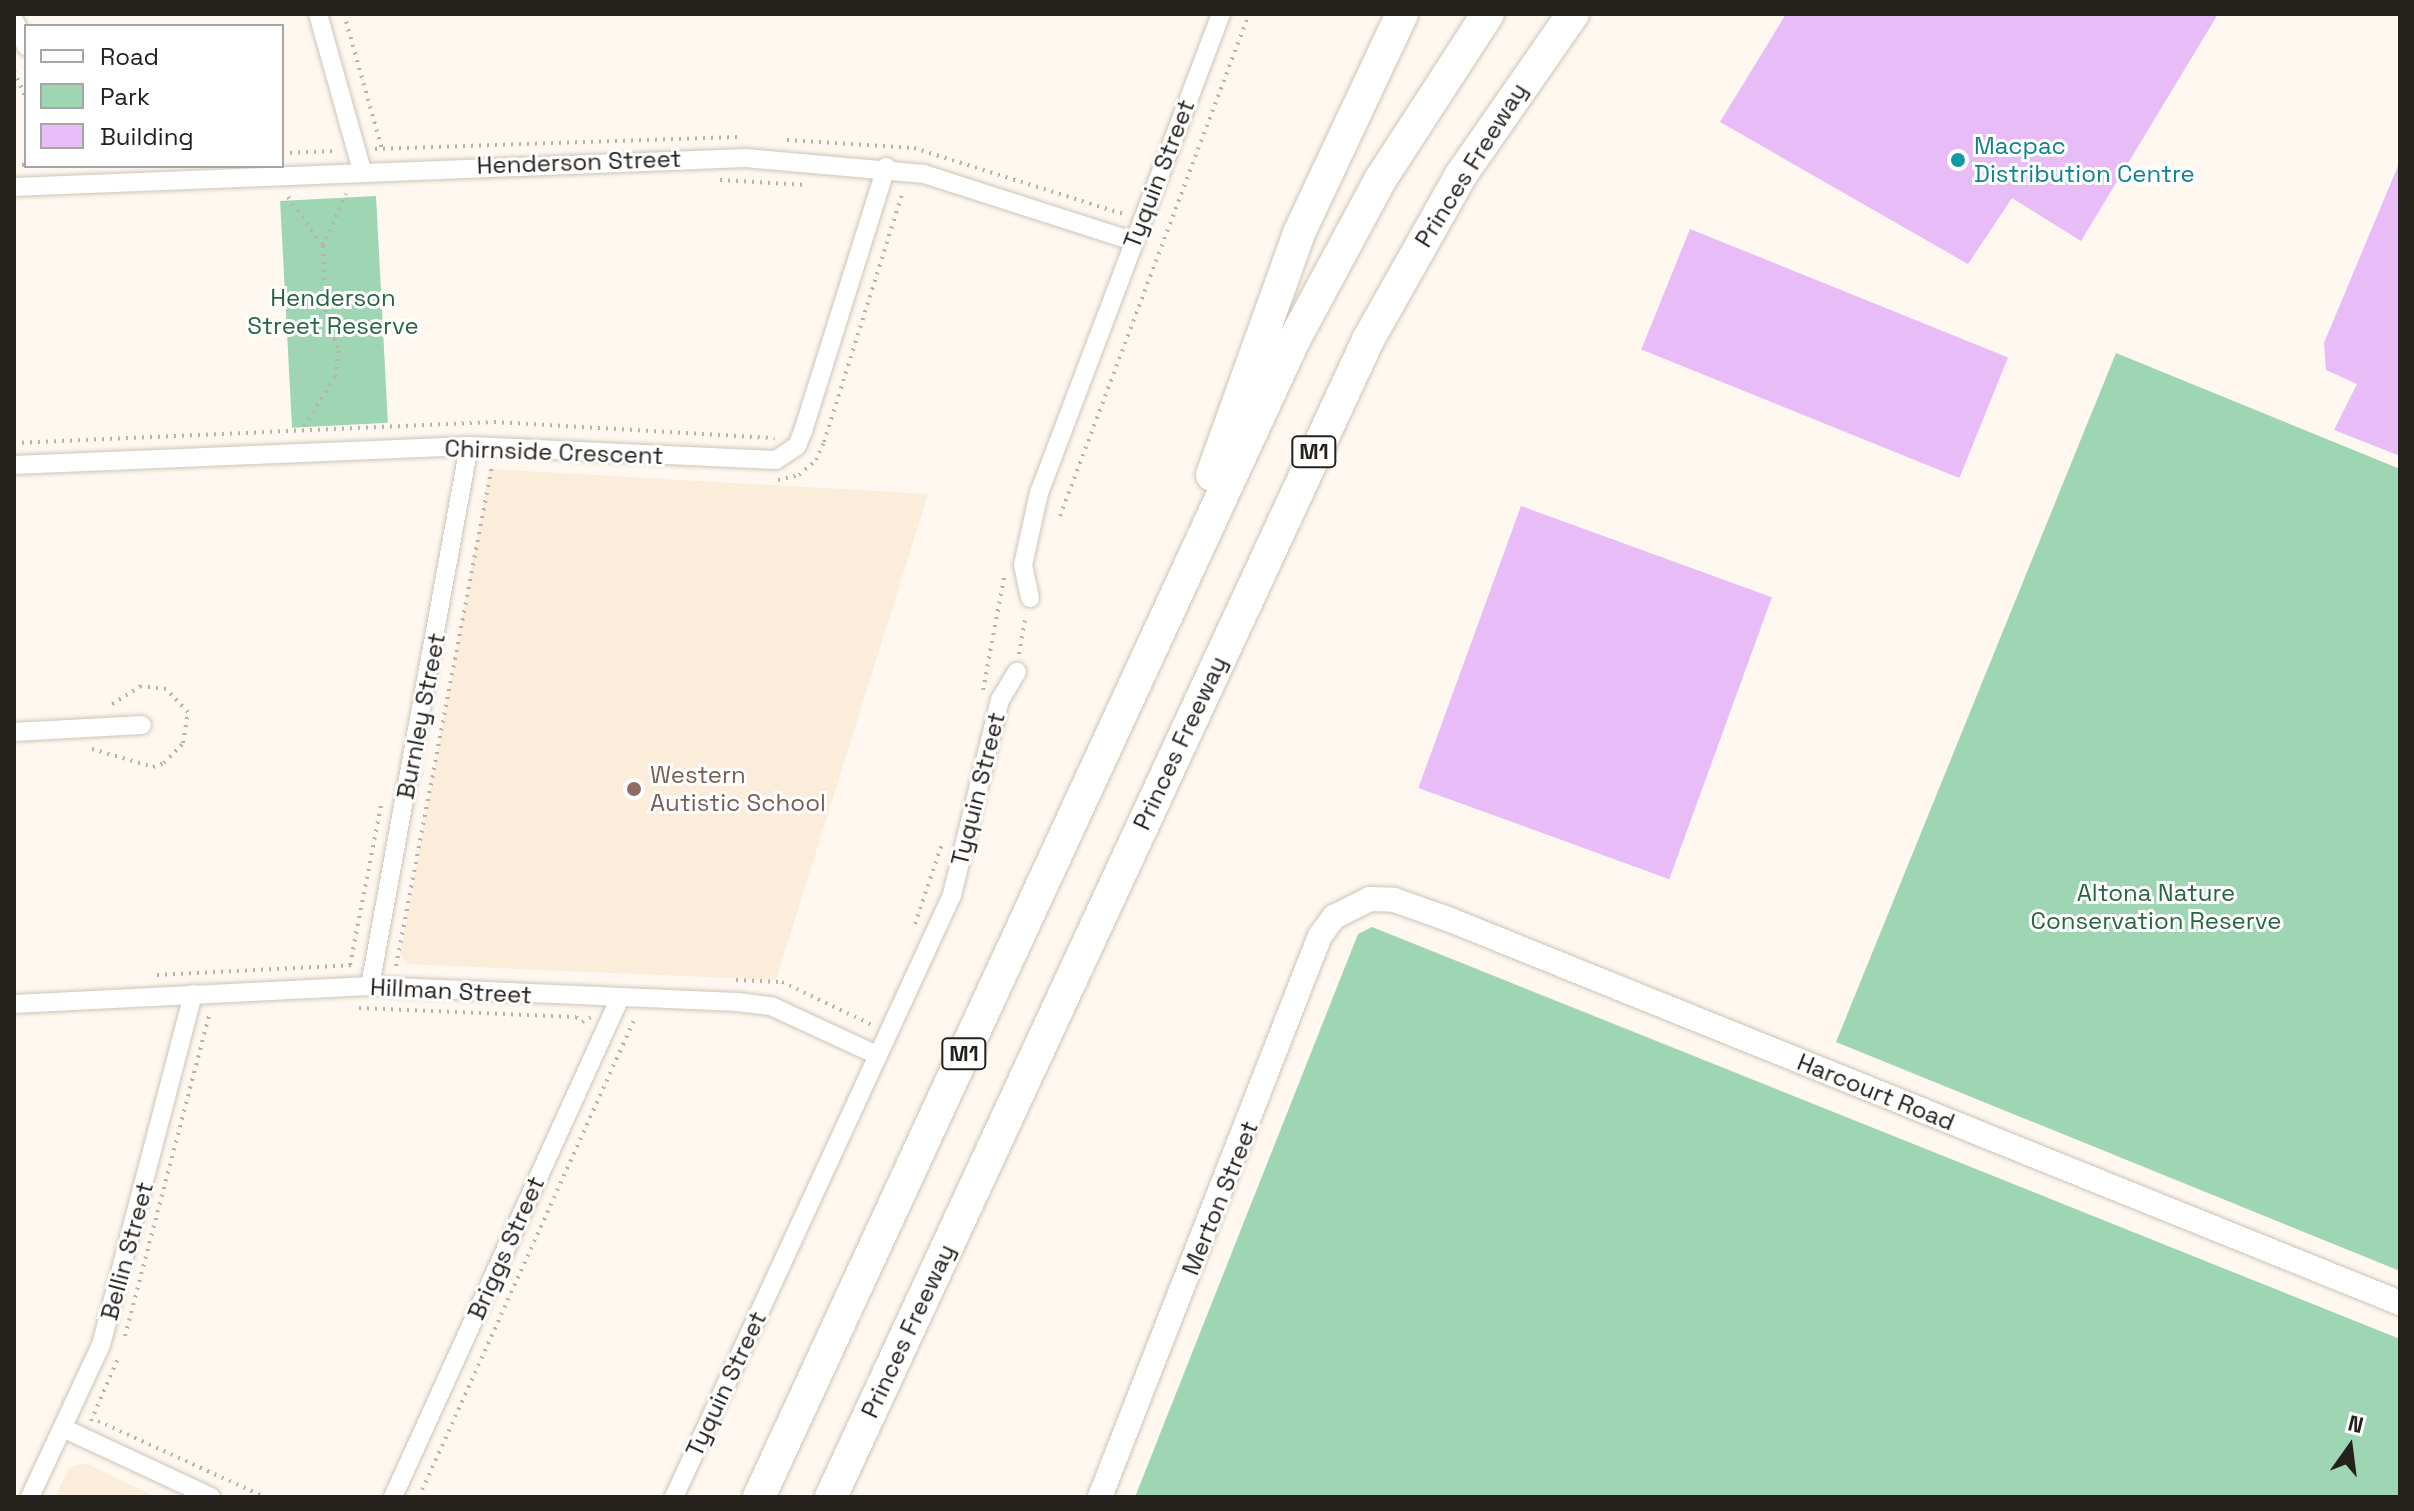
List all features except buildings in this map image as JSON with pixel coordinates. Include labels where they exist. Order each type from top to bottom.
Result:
[{"type":"highway","points":[[1168,611],[1243,377],[1299,233],[1402,14]]},
{"type":"highway","name":"M1","points":[[759,1497],[1168,611],[1348,235],[1411,127],[1488,14]]},
{"type":"highway","name":"Princes Freeway","points":[[831,1497],[1368,340],[1461,175],[1573,14]]},
{"type":"street","points":[[318,14],[362,171]]},
{"type":"street","name":"Tyquin Street","points":[[1030,598],[1023,565],[1039,493],[1126,238],[1221,14]]},
{"type":"street","points":[[14,20],[24,42]]},
{"type":"street","name":"Henderson Street","points":[[14,187],[83,175],[362,171],[703,157],[886,167],[943,180],[1126,238]]},
{"type":"street","name":"Chirnside Crescent","points":[[14,465],[469,446],[760,461],[787,456],[803,431],[886,167]]},
{"type":"street","name":"Burnley Street","points":[[370,986],[469,446]]},
{"type":"street","name":"Tyquin Street","points":[[674,1497],[869,1051],[952,895],[1000,700],[1017,672]]},
{"type":"street","points":[[14,732],[142,725]]},
{"type":"street","name":"Harcourt Road","points":[[1349,907],[1394,900],[1448,919],[2400,1303]]},
{"type":"street","name":"Merton Street","points":[[1100,1497],[1320,936],[1349,907]]},
{"type":"street","name":"Hillman Street","points":[[14,1004],[370,986],[771,1006],[869,1051]]},
{"type":"street","name":"Bellin Street","points":[[30,1497],[109,1319],[193,994]]},
{"type":"street","name":"Briggs Street","points":[[393,1497],[619,1000]]},
{"type":"street","points":[[63,1428],[211,1497]]},
{"type":"path","points":[[344,14],[382,149]]},
{"type":"path","points":[[1060,516],[1249,14]]},
{"type":"path","points":[[14,71],[24,94]]},
{"type":"path","points":[[709,180],[813,185]]},
{"type":"path","points":[[771,481],[799,475],[816,460],[824,442],[903,190],[881,188]]},
{"type":"path","points":[[332,194],[361,193]]},
{"type":"path","points":[[302,430],[339,364],[326,316],[323,246],[346,194]]},
{"type":"path","points":[[274,197],[303,196]]},
{"type":"path","points":[[288,197],[323,246]]},
{"type":"path","points":[[1126,238],[1131,202]]},
{"type":"path","points":[[14,443],[494,422],[775,438],[784,427]]},
{"type":"path","points":[[493,462],[508,463]]},
{"type":"path","points":[[981,696],[1006,565]]},
{"type":"path","points":[[1017,672],[1030,598]]},
{"type":"path","points":[[911,937],[946,834]]},
{"type":"path","points":[[354,1008],[576,1017],[582,1022],[611,1017],[639,1019],[419,1497]]},
{"type":"path","points":[[869,1051],[878,1012]]},
{"type":"path","points":[[92,1418],[265,1497]]},
{"type":"shaded area","name":"Western Autistic School","points":[[490,469],[928,494],[776,980],[407,964],[400,955]]},
{"type":"shaded area","points":[[85,1463],[156,1497],[55,1497],[69,1468]]},
{"type":"green space","name":"Henderson Street Reserve","points":[[376,196],[388,423],[292,428],[280,201]]},
{"type":"green space","name":"Altona Nature Conservation Reserve","points":[[2116,353],[2400,469],[2400,1271],[1836,1042]]},
{"type":"green space","points":[[1372,927],[2400,1339],[2400,1497],[1135,1497],[1358,934]]},
{"type":"place","name":"Macpac Distribution Centre","points":[[1958,160]]},
{"type":"place","name":"Western Autistic School","points":[[634,789]]}]
